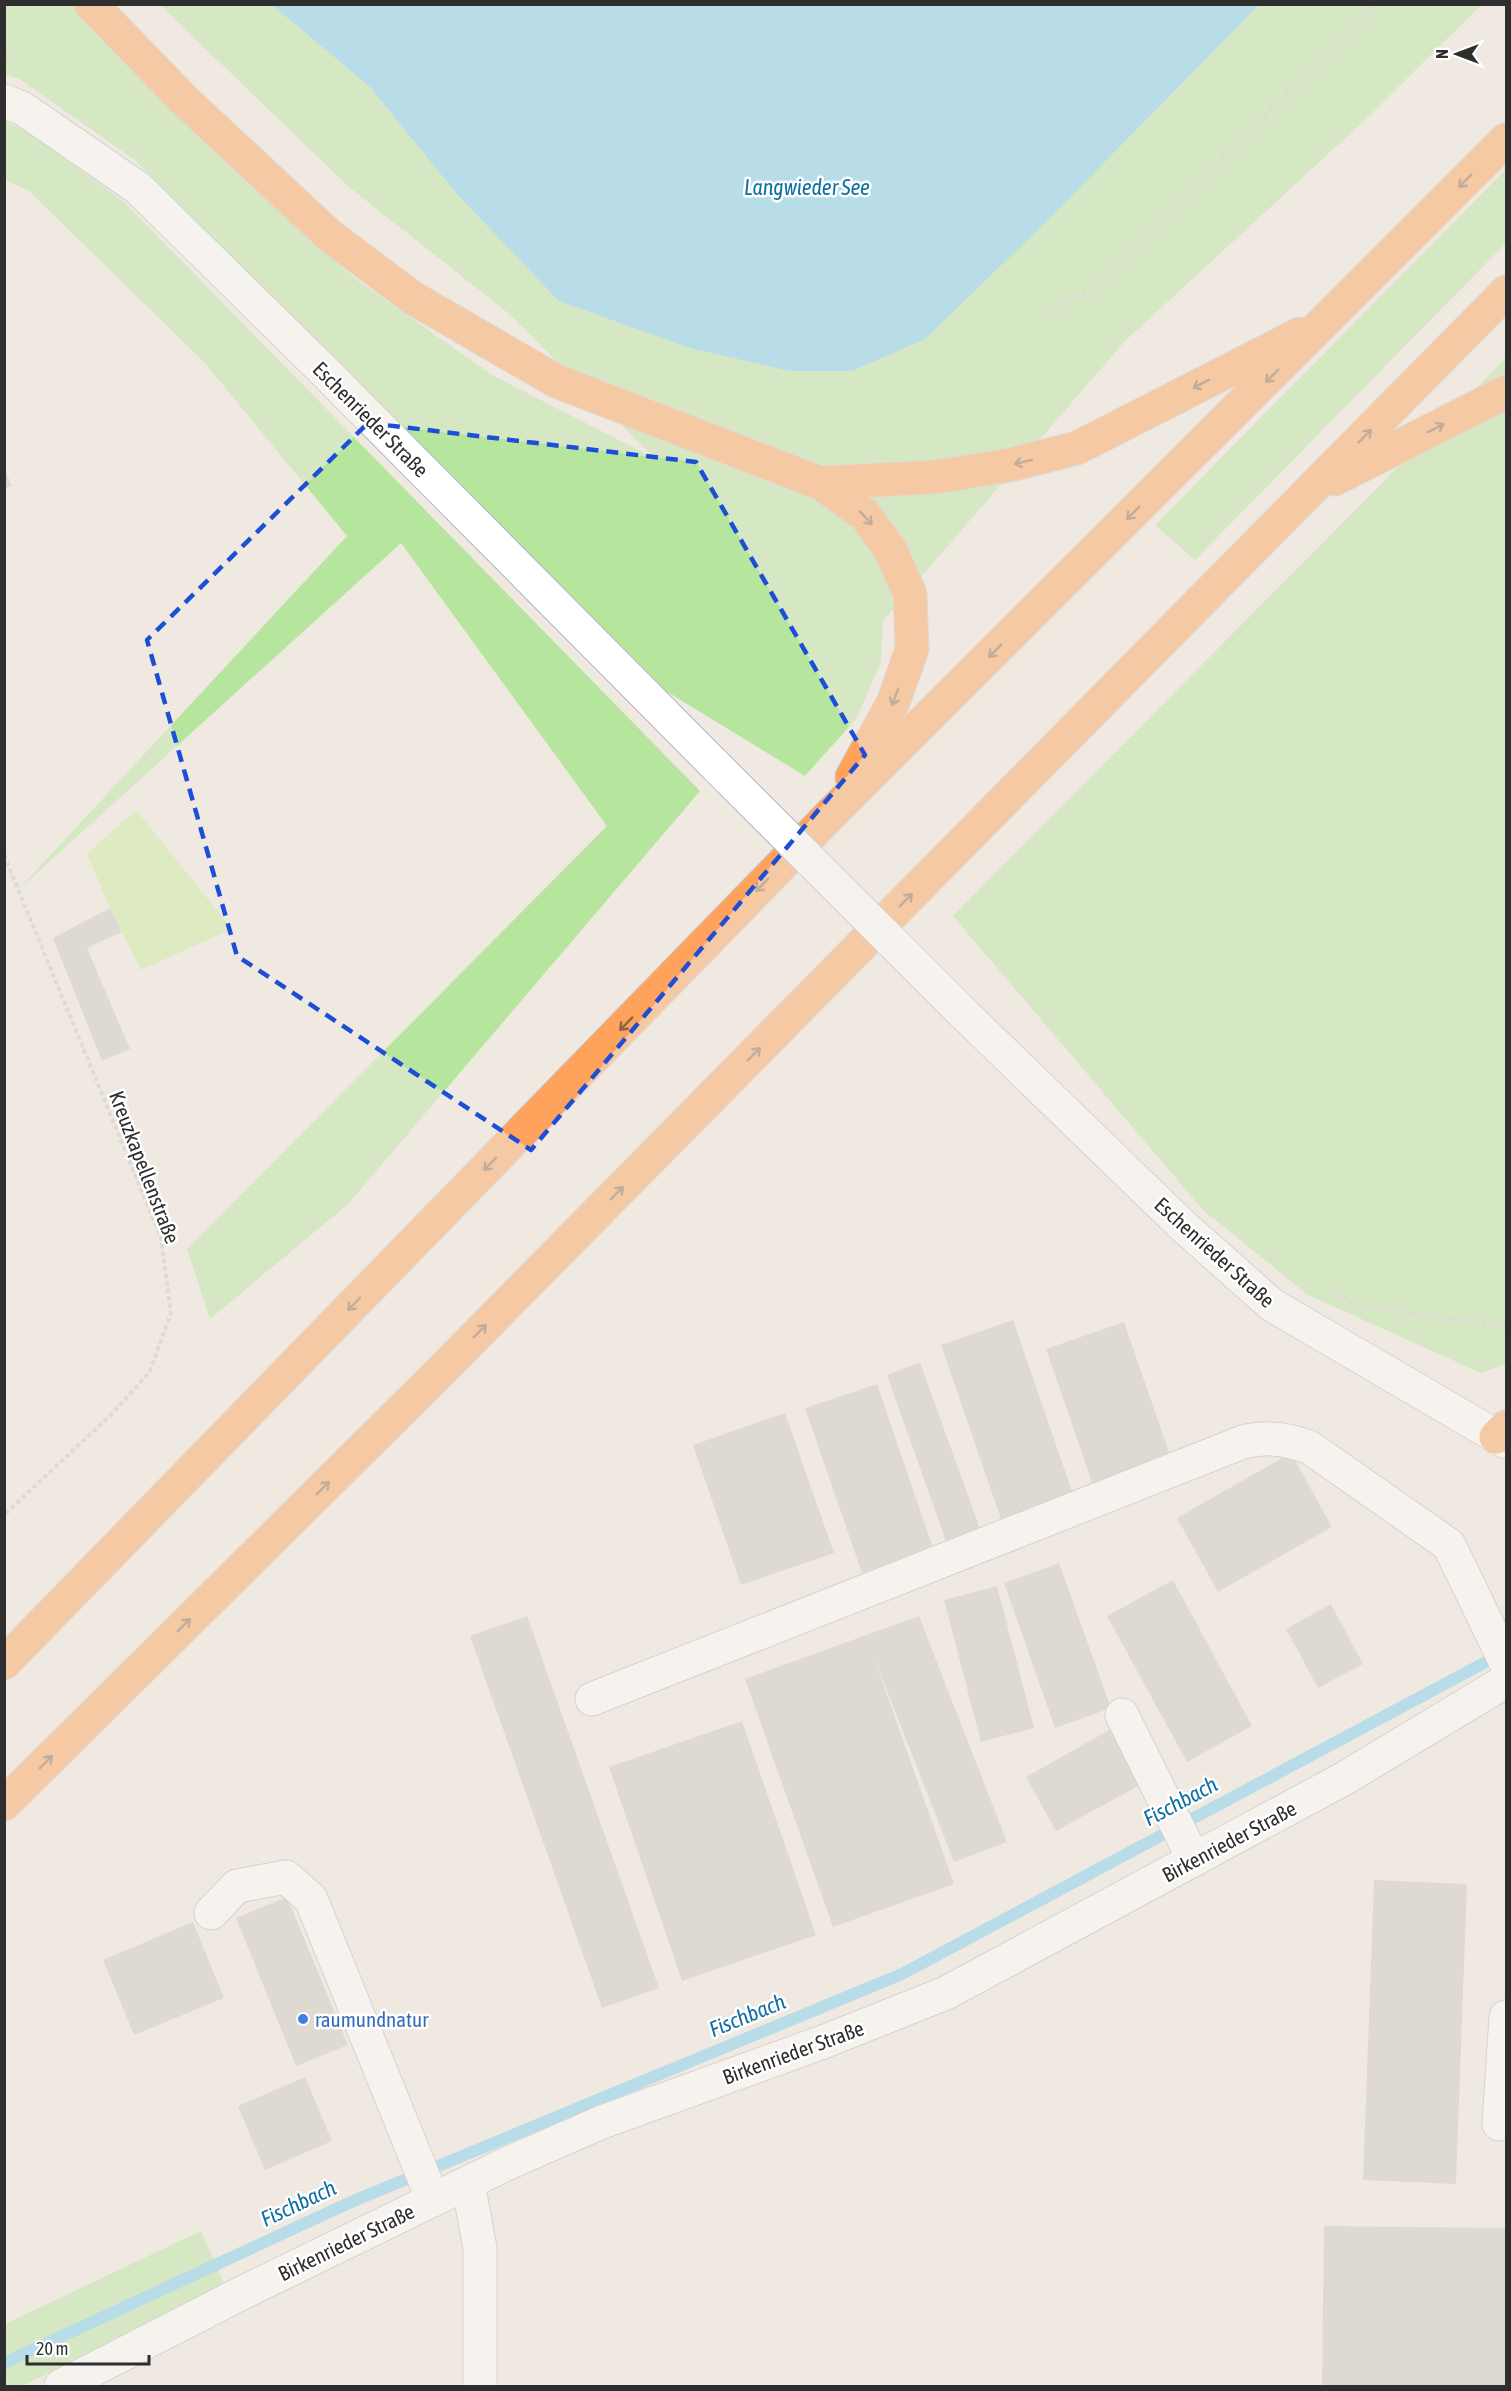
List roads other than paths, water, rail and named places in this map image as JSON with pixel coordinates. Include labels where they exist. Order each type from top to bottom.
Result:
[{"type":"highway","points":[[91,4],[184,100],[330,236],[413,298],[556,381],[820,483],[865,515],[890,549],[910,594],[912,649],[893,703],[832,813]]},
{"type":"highway","points":[[4,1663],[832,813],[1506,140]]},
{"type":"highway","points":[[4,1804],[439,1373],[1506,292]]},
{"type":"highway","points":[[820,483],[935,477],[1010,465],[1077,448],[1328,320]]},
{"type":"highway","points":[[1309,492],[1506,392]]},
{"type":"street","name":"Eschenrieder Straße","points":[[4,101],[22,108],[138,188],[322,369],[962,1012],[1182,1225],[1272,1305],[1503,1435]]},
{"type":"street","points":[[592,1699],[1243,1442],[1259,1438],[1282,1438],[1309,1447],[1449,1545],[1506,1663]]},
{"type":"street","name":"Birkenrieder Straße","points":[[61,2386],[432,2199],[602,2122],[823,2042],[946,1993],[1192,1855],[1346,1778],[1506,1681]]},
{"type":"street","points":[[1122,1715],[1192,1855]]},
{"type":"street","points":[[211,1913],[237,1886],[286,1877],[311,1899],[432,2199]]},
{"type":"street","points":[[1499,2124],[1506,2017]]},
{"type":"street","points":[[468,2183],[480,2248],[480,2386]]},
{"type":"water","name":"Langwieder See","points":[[272,5],[1259,5],[1048,220],[925,339],[852,371],[790,371],[690,348],[559,301],[456,193],[370,87]]},
{"type":"waterway","name":"Fischbach","points":[[4,2363],[351,2202],[902,1974],[1484,1663]]},
{"type":"place","name":"raumundnatur","points":[[303,2019]]}]
